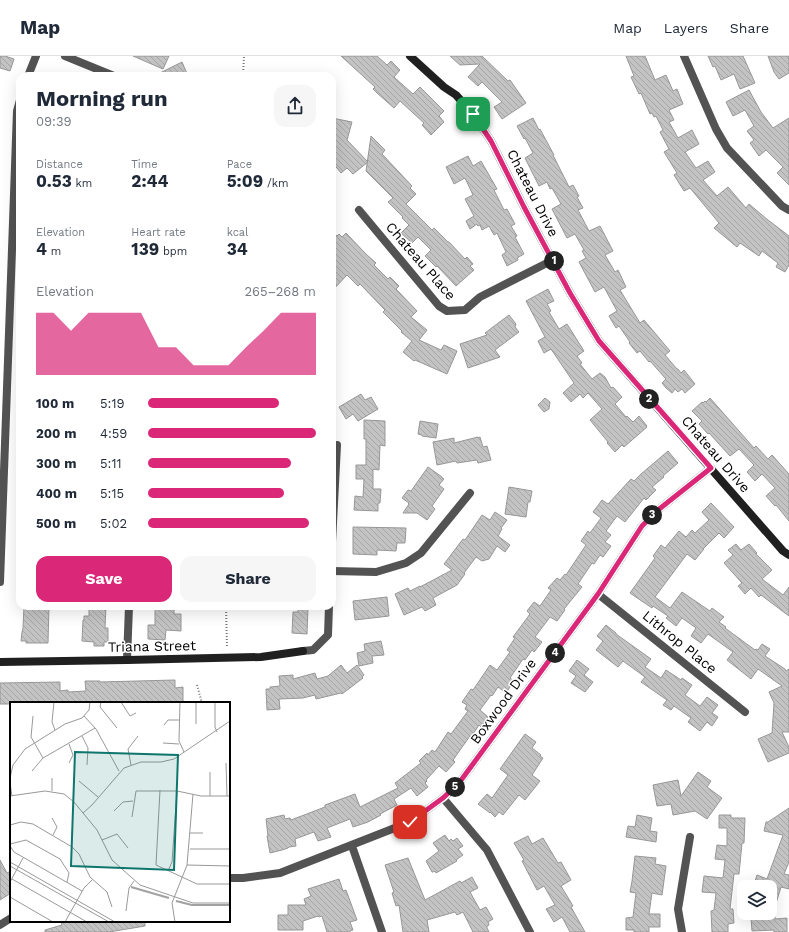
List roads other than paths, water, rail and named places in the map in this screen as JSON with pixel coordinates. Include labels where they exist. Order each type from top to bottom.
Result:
[{"type":"street","points":[[30,72],[36,56]]},
{"type":"street","points":[[65,56],[104,72]]},
{"type":"street","name":"Chateau Drive","points":[[410,56],[444,87],[456,95],[473,114],[491,141],[570,293],[599,341],[783,551],[789,555]]},
{"type":"street","points":[[684,56],[716,129],[727,148],[782,206],[789,210]]},
{"type":"street","points":[[0,582],[16,139]]},
{"type":"street","name":"Chateau Place","points":[[360,210],[439,306],[447,311],[465,310],[480,297],[553,260]]},
{"type":"street","points":[[336,464],[337,445]]},
{"type":"street","name":"Boxwood Drive","points":[[230,878],[243,878],[280,873],[352,846],[410,822],[443,798],[459,783],[598,594],[642,526],[658,510],[711,468]]},
{"type":"street","points":[[336,571],[376,572],[406,563],[422,554],[470,493]]},
{"type":"street","name":"Lithrop Place","points":[[598,594],[745,712]]},
{"type":"street","points":[[127,660],[129,610]]},
{"type":"street","name":"Triana Street","points":[[0,662],[227,658],[313,650],[328,635],[329,610]]},
{"type":"street","points":[[443,798],[487,850],[530,932]]},
{"type":"street","points":[[682,932],[678,909],[690,837]]},
{"type":"street","points":[[352,846],[382,932]]},
{"type":"street","points":[[0,925],[10,919]]}]
